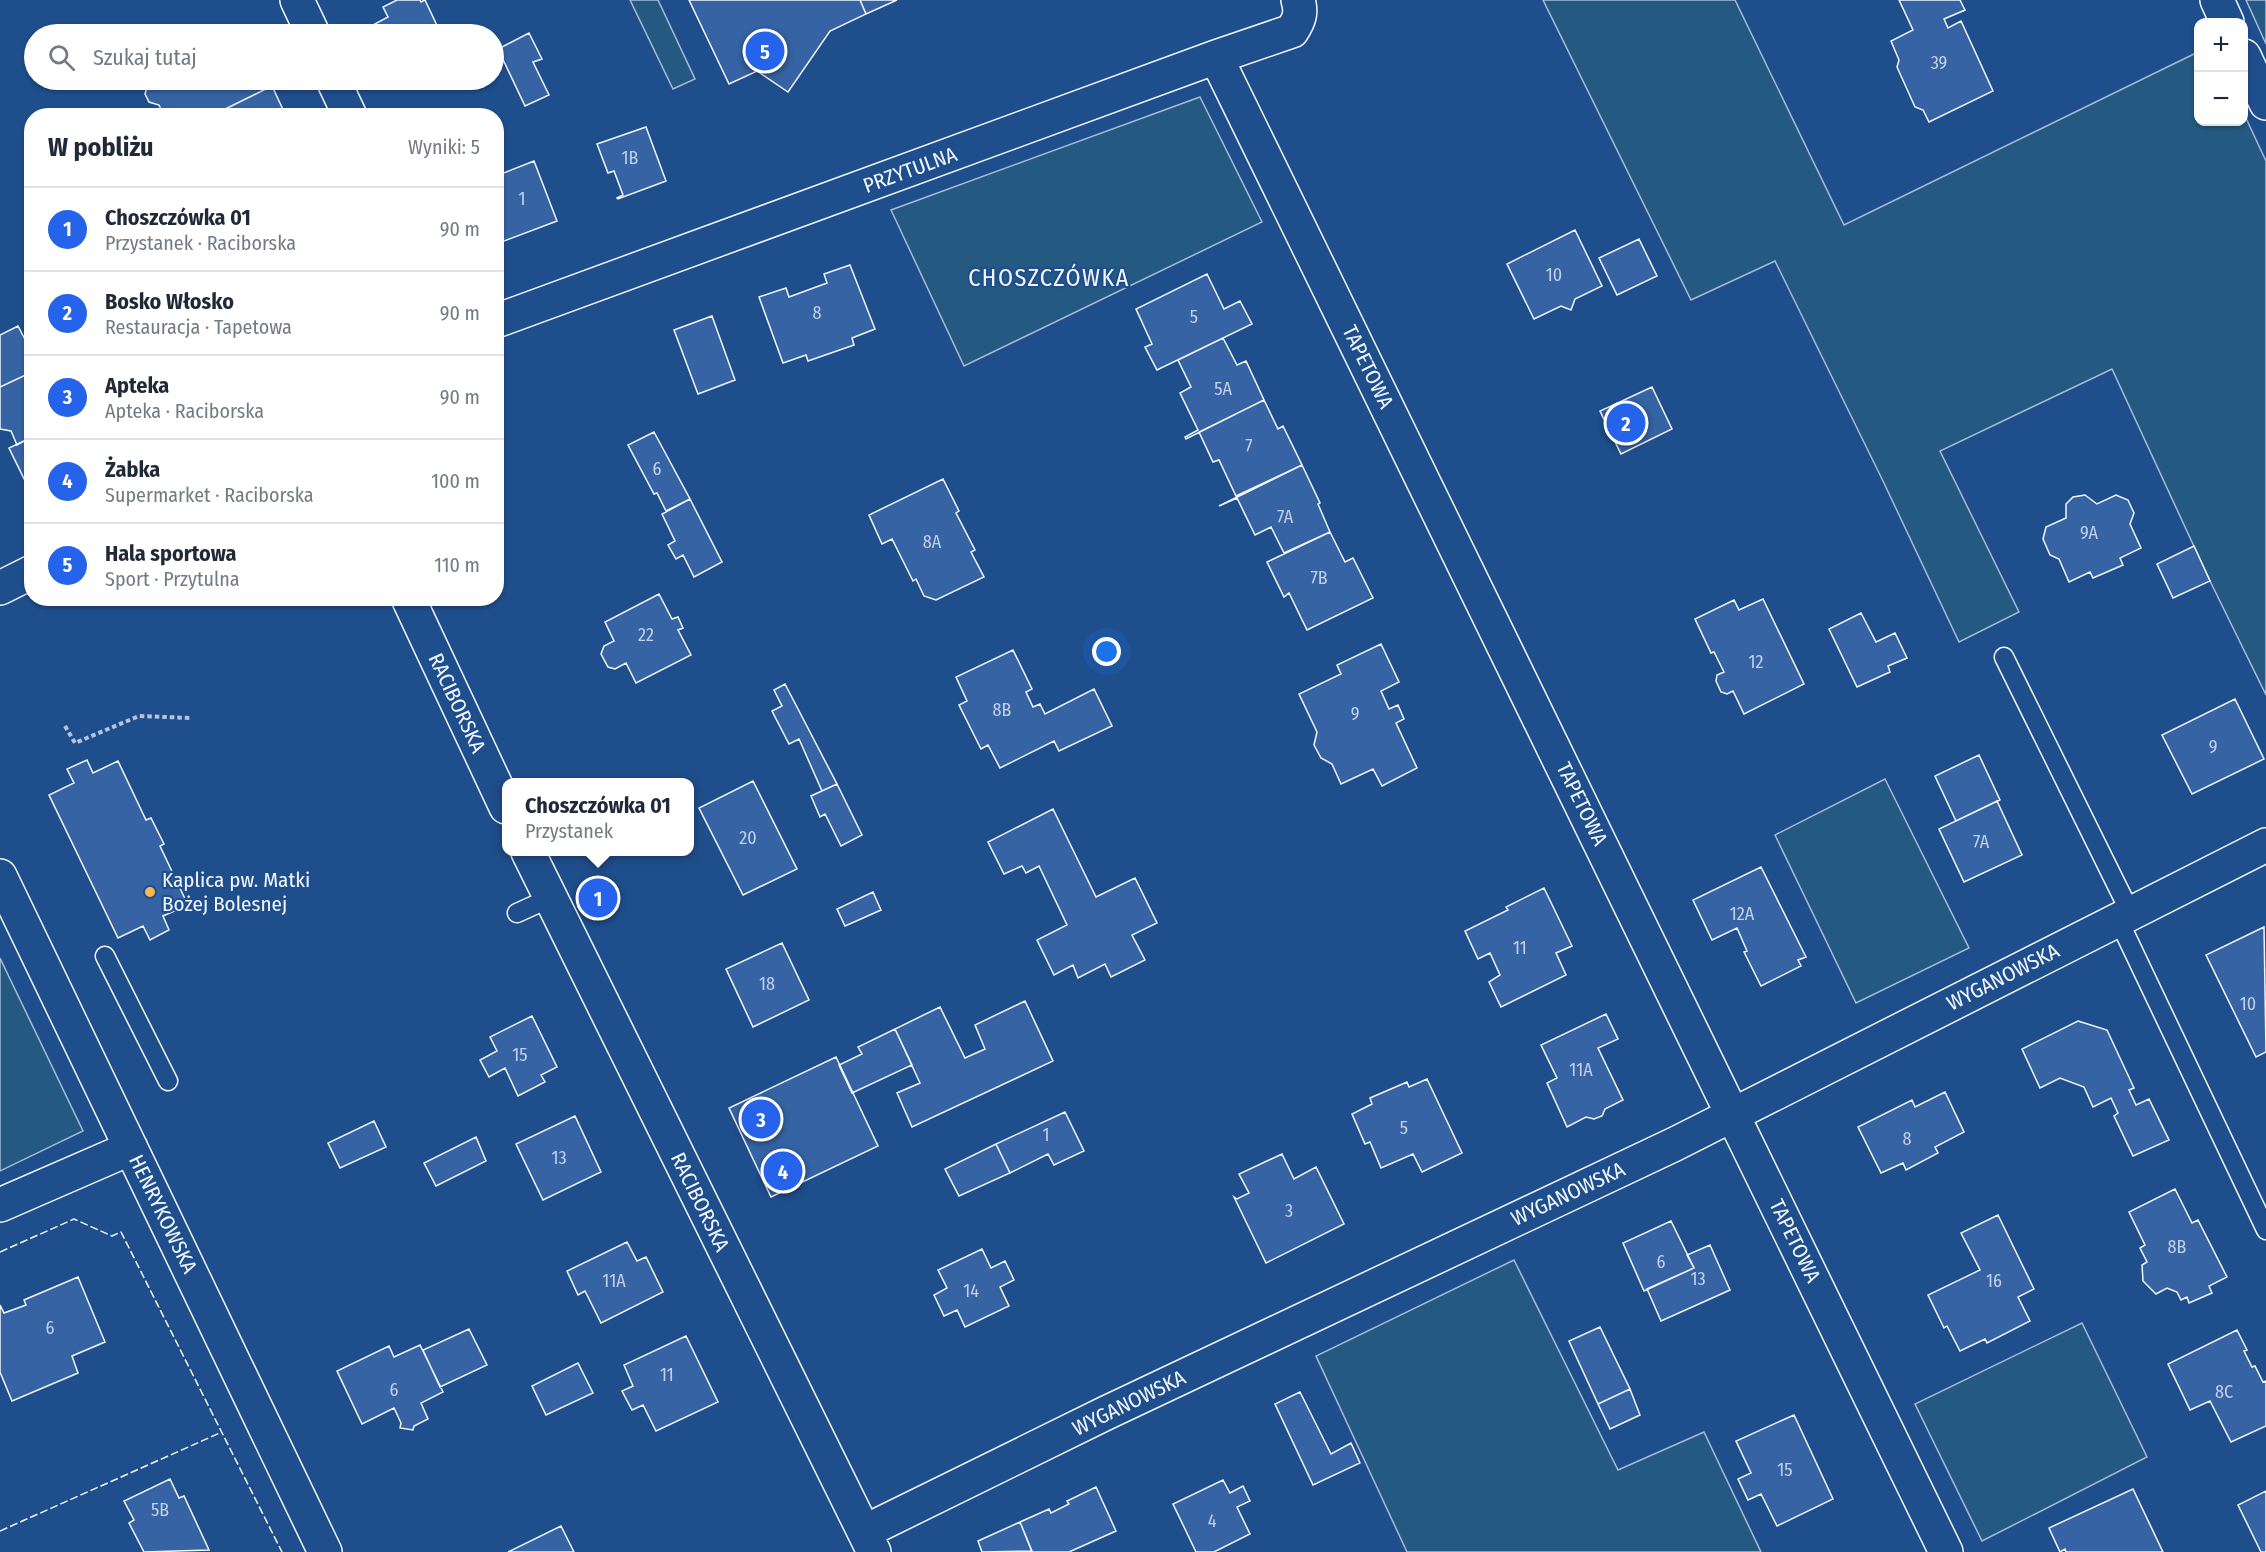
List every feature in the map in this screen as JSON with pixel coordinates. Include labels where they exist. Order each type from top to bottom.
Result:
[{"type":"street","points":[[297,0],[308,24]]},
{"type":"street","name":"PRZYTULNA","points":[[504,318],[1292,31],[1299,21],[1298,0]]},
{"type":"street","points":[[2217,0],[2226,18]]},
{"type":"street","name":"TAPETOWA","points":[[1216,57],[1946,1552]]},
{"type":"street","points":[[2248,65],[2266,103]]},
{"type":"street","points":[[338,90],[346,108]]},
{"type":"street","points":[[0,588],[24,576]]},
{"type":"street","name":"RACIBORSKA","points":[[412,606],[502,796]]},
{"type":"street","name":"WYGANOWSKA","points":[[869,1542],[1106,1413],[1734,1115],[2266,845]]},
{"type":"street","name":"RACIBORSKA","points":[[530,856],[869,1542]]},
{"type":"street","name":"HENRYKOWSKA","points":[[0,876],[325,1552]]},
{"type":"street","points":[[0,1206],[131,1148]]},
{"type":"lane","points":[[2004,657],[2266,1230]]},
{"type":"lane","points":[[517,914],[550,898]]},
{"type":"lane","points":[[105,957],[168,1081]]},
{"type":"path","points":[[65,726],[75,743],[139,716],[191,718]]},
{"type":"shaded area","points":[[630,0],[658,0],[695,79],[673,89]]},
{"type":"shaded area","points":[[1543,0],[1735,0],[1844,225],[2194,54],[2194,126],[2248,126],[2248,123],[2266,161],[2266,695],[2210,581],[2112,369],[1940,451],[2019,612],[1959,642],[1775,261],[1691,300]]},
{"type":"shaded area","points":[[2246,0],[2266,0],[2266,44]]},
{"type":"shaded area","points":[[1200,97],[1262,222],[964,366],[891,210]]},
{"type":"shaded area","points":[[1885,779],[1969,948],[1856,1003],[1775,835]]},
{"type":"shaded area","points":[[0,958],[83,1131],[0,1171]]},
{"type":"shaded area","points":[[1514,1260],[1618,1470],[1704,1432],[1761,1552],[1407,1552],[1316,1356]]},
{"type":"shaded area","points":[[2082,1323],[2147,1457],[1982,1541],[1915,1404]]},
{"type":"building","points":[[397,0],[420,0],[421,2],[425,0],[436,24],[375,24],[388,17],[383,7]]},
{"type":"building","points":[[689,0],[860,0],[866,14],[830,31],[788,92],[757,71],[729,84]]},
{"type":"building","points":[[860,0],[897,0],[866,14]]},
{"type":"building","points":[[1899,0],[1960,0],[1965,10],[1944,19],[1948,28],[1961,21],[1993,91],[1929,122],[1923,110],[1915,107],[1897,67],[1899,60],[1891,41],[1913,30]]},
{"type":"building","points":[[529,33],[542,59],[533,62],[549,95],[525,106],[504,62],[504,46]]},
{"type":"building","points":[[146,90],[264,90],[227,108],[160,108],[159,105],[149,102],[145,94]]},
{"type":"building","points":[[264,90],[274,90],[282,108],[227,108]]},
{"type":"building","points":[[646,127],[666,181],[618,199],[623,195],[614,171],[608,173],[597,144]]},
{"type":"building","points":[[534,161],[557,221],[504,241],[504,173]]},
{"type":"building","points":[[1575,230],[1602,286],[1575,299],[1571,310],[1561,306],[1534,319],[1507,264]]},
{"type":"building","points":[[1639,239],[1657,276],[1617,295],[1599,258]]},
{"type":"building","points":[[850,265],[875,329],[852,338],[854,345],[808,361],[806,355],[783,363],[759,297],[786,288],[789,297],[827,283],[824,274]]},
{"type":"building","points":[[1207,274],[1224,309],[1240,301],[1252,324],[1157,370],[1145,347],[1152,344],[1136,309]]},
{"type":"building","points":[[712,316],[735,380],[698,394],[674,330]]},
{"type":"building","points":[[18,326],[24,338],[24,376],[0,387],[0,335]]},
{"type":"building","points":[[1223,338],[1237,365],[1246,361],[1264,400],[1186,439],[1185,437],[1198,430],[1180,393],[1191,387],[1178,360]]},
{"type":"building","points":[[24,376],[24,441],[17,445],[11,431],[0,429],[0,387]]},
{"type":"building","points":[[1652,387],[1672,429],[1621,454],[1600,411]]},
{"type":"building","points":[[1264,400],[1278,429],[1283,426],[1302,465],[1236,496],[1219,460],[1213,462],[1199,432]]},
{"type":"building","points":[[654,432],[690,499],[666,511],[657,493],[654,494],[628,445]]},
{"type":"building","points":[[24,441],[24,479],[9,448]]},
{"type":"building","points":[[1302,465],[1320,503],[1318,504],[1330,532],[1284,553],[1271,527],[1255,535],[1237,498],[1219,506]]},
{"type":"building","points":[[943,479],[959,511],[956,513],[975,550],[971,552],[984,577],[936,600],[924,596],[916,579],[913,581],[892,539],[882,544],[869,515]]},
{"type":"building","points":[[2085,495],[2097,504],[2116,495],[2128,500],[2134,513],[2130,524],[2141,548],[2120,558],[2123,565],[2093,578],[2090,572],[2069,582],[2059,559],[2050,555],[2043,539],[2046,527],[2066,518],[2066,504],[2073,497]]},
{"type":"building","points":[[690,499],[722,562],[694,577],[683,555],[676,559],[668,545],[675,541],[662,514]]},
{"type":"building","points":[[1330,532],[1345,562],[1353,558],[1373,598],[1307,630],[1289,593],[1284,597],[1267,562]]},
{"type":"building","points":[[2194,546],[2210,581],[2173,598],[2157,564]]},
{"type":"building","points":[[659,594],[672,619],[678,617],[683,628],[678,630],[691,655],[636,683],[626,663],[615,669],[608,667],[601,654],[604,646],[614,641],[605,622]]},
{"type":"building","points":[[1763,599],[1804,684],[1744,714],[1733,691],[1727,694],[1721,692],[1716,681],[1717,675],[1724,672],[1714,652],[1711,653],[1695,619],[1734,600],[1739,610]]},
{"type":"building","points":[[1861,613],[1876,642],[1895,633],[1907,658],[1888,666],[1890,672],[1857,687],[1829,629]]},
{"type":"building","points":[[1381,644],[1399,682],[1381,691],[1389,709],[1398,705],[1404,719],[1396,723],[1417,768],[1382,786],[1373,769],[1341,784],[1332,764],[1321,758],[1314,745],[1317,732],[1299,694],[1341,674],[1337,665]]},
{"type":"building","points":[[1013,650],[1032,689],[1026,692],[1033,707],[1040,704],[1045,714],[1094,689],[1112,726],[1059,751],[1054,741],[1000,768],[988,745],[981,749],[959,705],[967,701],[956,677]]},
{"type":"building","points":[[785,684],[837,784],[822,791],[799,739],[789,744],[772,711],[782,706],[774,690]]},
{"type":"building","points":[[2235,699],[2264,759],[2192,794],[2162,735]]},
{"type":"building","points":[[1979,755],[2000,800],[1956,821],[1935,776]]},
{"type":"building","points":[[87,760],[93,773],[118,761],[146,820],[151,818],[164,844],[160,846],[188,905],[163,916],[169,930],[150,940],[143,926],[118,938],[49,795],[74,783],[67,769]]},
{"type":"building","points":[[753,781],[797,869],[743,895],[699,808]]},
{"type":"building","points":[[837,784],[862,835],[841,846],[825,814],[820,817],[811,796]]},
{"type":"building","points":[[1997,801],[2022,855],[1964,882],[1939,829]]},
{"type":"building","points":[[1053,809],[1096,897],[1135,878],[1157,923],[1132,935],[1145,960],[1111,977],[1105,964],[1078,978],[1073,965],[1054,975],[1037,940],[1067,925],[1039,866],[1026,873],[1022,866],[1004,874],[988,842]]},
{"type":"building","points":[[1761,867],[1806,957],[1798,960],[1801,966],[1761,986],[1744,952],[1747,951],[1737,928],[1712,940],[1693,900]]},
{"type":"building","points":[[1544,888],[1572,946],[1556,953],[1566,975],[1501,1007],[1489,982],[1500,975],[1490,953],[1478,959],[1465,931],[1508,910],[1506,907]]},
{"type":"building","points":[[873,892],[881,910],[845,926],[837,909]]},
{"type":"building","points":[[2264,927],[2266,1052],[2256,1057],[2206,955]]},
{"type":"building","points":[[782,943],[809,1000],[753,1027],[726,969]]},
{"type":"building","points":[[1025,1001],[1053,1061],[912,1127],[897,1093],[920,1083],[895,1029],[940,1007],[965,1058],[985,1049],[975,1025]]},
{"type":"building","points":[[1606,1014],[1618,1039],[1598,1048],[1623,1100],[1605,1109],[1602,1116],[1594,1119],[1586,1117],[1567,1127],[1547,1083],[1557,1078],[1541,1045]]},
{"type":"building","points":[[532,1016],[557,1067],[541,1075],[545,1082],[518,1096],[505,1068],[489,1077],[480,1060],[497,1051],[490,1037]]},
{"type":"building","points":[[2078,1021],[2107,1030],[2134,1088],[2129,1090],[2136,1105],[2149,1099],[2169,1140],[2133,1156],[2114,1116],[2118,1113],[2111,1098],[2093,1107],[2084,1087],[2060,1078],[2040,1088],[2022,1049]]},
{"type":"building","points":[[895,1029],[912,1065],[852,1093],[839,1065],[862,1054],[858,1047]]},
{"type":"building","points":[[836,1057],[878,1146],[771,1197],[729,1108]]},
{"type":"building","points":[[1427,1079],[1462,1153],[1422,1172],[1413,1154],[1381,1168],[1370,1142],[1365,1144],[1352,1114],[1372,1104],[1370,1098],[1407,1082],[1409,1087]]},
{"type":"building","points":[[1945,1092],[1964,1132],[1935,1147],[1938,1153],[1906,1170],[1903,1163],[1881,1173],[1858,1127],[1912,1100],[1915,1107]]},
{"type":"building","points":[[1065,1112],[1084,1151],[1054,1165],[1048,1154],[1010,1173],[996,1144]]},
{"type":"building","points":[[575,1116],[601,1172],[543,1200],[516,1144]]},
{"type":"building","points":[[374,1121],[386,1147],[340,1168],[328,1143]]},
{"type":"building","points":[[476,1137],[486,1161],[436,1186],[424,1163]]},
{"type":"building","points":[[996,1144],[1010,1173],[959,1196],[945,1169]]},
{"type":"building","points":[[1282,1154],[1294,1179],[1316,1167],[1344,1224],[1266,1263],[1234,1197],[1237,1199],[1249,1193],[1239,1174]]},
{"type":"building","points":[[2175,1189],[2192,1223],[2198,1220],[2227,1277],[2209,1286],[2212,1293],[2189,1303],[2187,1297],[2181,1300],[2177,1292],[2167,1288],[2156,1294],[2143,1281],[2142,1265],[2147,1262],[2140,1248],[2145,1245],[2129,1212]]},
{"type":"building","points":[[1998,1215],[2034,1289],[2018,1297],[2030,1321],[1987,1343],[1985,1339],[1960,1351],[1947,1326],[1944,1328],[1928,1295],[1980,1270],[1961,1233]]},
{"type":"building","points":[[1671,1221],[1694,1268],[1644,1291],[1623,1243]]},
{"type":"building","points":[[627,1242],[637,1261],[646,1257],[663,1292],[601,1323],[585,1291],[578,1295],[567,1271]]},
{"type":"building","points":[[1710,1245],[1730,1290],[1661,1321],[1647,1289],[1694,1268],[1687,1255]]},
{"type":"building","points":[[982,1249],[991,1268],[1005,1261],[1014,1280],[1000,1287],[1009,1306],[965,1327],[957,1310],[944,1316],[934,1295],[947,1288],[938,1270]]},
{"type":"building","points":[[78,1277],[105,1342],[72,1356],[78,1373],[12,1401],[0,1372],[0,1305],[4,1313],[26,1305],[24,1300]]},
{"type":"building","points":[[1600,1327],[1630,1389],[1598,1404],[1569,1341]]},
{"type":"building","points":[[469,1329],[487,1365],[440,1387],[423,1350]]},
{"type":"building","points":[[2237,1330],[2252,1367],[2255,1366],[2263,1382],[2266,1381],[2266,1426],[2231,1442],[2210,1401],[2190,1410],[2168,1364]]},
{"type":"building","points":[[686,1336],[718,1402],[656,1431],[643,1405],[632,1410],[622,1391],[633,1386],[624,1365]]},
{"type":"building","points":[[420,1345],[443,1392],[421,1403],[428,1419],[414,1426],[413,1430],[400,1428],[401,1423],[394,1408],[362,1424],[337,1371],[389,1346],[394,1357]]},
{"type":"building","points":[[578,1363],[593,1393],[546,1415],[532,1386]]},
{"type":"building","points":[[1630,1389],[1640,1415],[1610,1429],[1598,1404]]},
{"type":"building","points":[[1300,1392],[1331,1454],[1351,1443],[1360,1463],[1313,1485],[1275,1404]]},
{"type":"building","points":[[1794,1415],[1833,1499],[1777,1526],[1761,1494],[1748,1500],[1738,1479],[1751,1473],[1736,1441]]},
{"type":"building","points":[[170,1479],[179,1498],[184,1496],[209,1550],[144,1552],[129,1523],[134,1520],[124,1501]]},
{"type":"building","points":[[1223,1480],[1230,1493],[1243,1486],[1250,1501],[1237,1507],[1250,1534],[1214,1552],[1196,1552],[1173,1504]]},
{"type":"building","points":[[1096,1487],[1116,1531],[1069,1552],[1032,1552],[1020,1522],[1049,1509],[1051,1513],[1069,1504],[1067,1501]]},
{"type":"building","points":[[2133,1489],[2163,1552],[2066,1552],[2065,1549],[2060,1552],[2049,1528]]},
{"type":"building","points":[[2266,1491],[2266,1552],[2261,1552],[2238,1505]]},
{"type":"building","points":[[1020,1522],[1032,1551],[982,1552],[978,1541]]},
{"type":"building","points":[[561,1526],[574,1552],[508,1552]]},
{"type":"fence","points":[[0,1252],[74,1219],[112,1236],[121,1232],[282,1552]]},
{"type":"fence","points":[[0,1531],[222,1432]]},
{"type":"place","name":"Hala sportowa","points":[[765,51]]},
{"type":"place","name":"Bosko Włosko","points":[[1626,423]]},
{"type":"place","name":"Kaplica pw. Matki Bożej Bolesnej","points":[[150,892]]},
{"type":"place","name":"Choszczówka 01","points":[[598,898]]},
{"type":"place","name":"Apteka","points":[[761,1119]]},
{"type":"place","name":"Żabka","points":[[783,1171]]},
{"type":"district","name":"CHOSZCZÓWKA","points":[[1049,278]]}]
